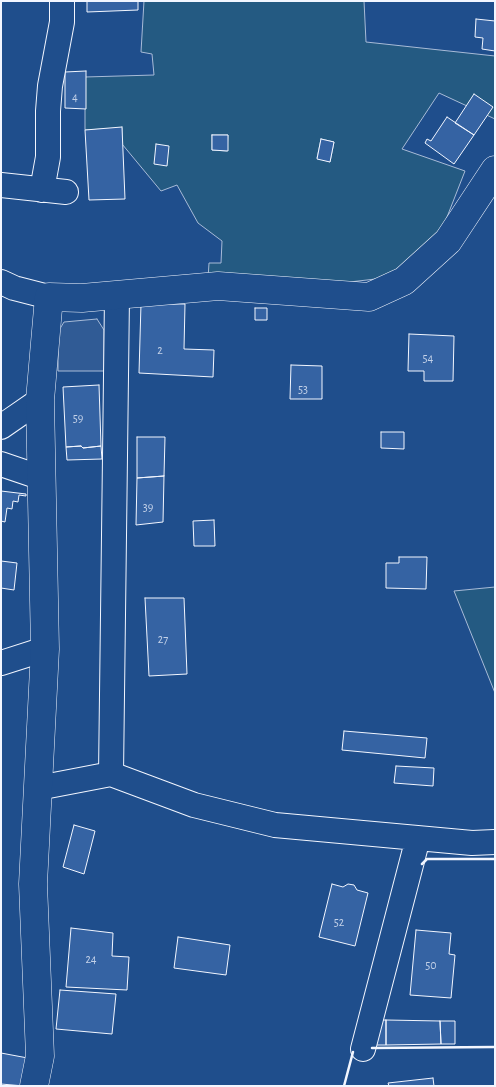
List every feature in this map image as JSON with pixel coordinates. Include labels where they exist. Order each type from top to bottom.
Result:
[{"type":"street","points":[[42,190],[48,157],[50,86],[62,22],[62,1]]},
{"type":"street","points":[[1,282],[14,288],[48,297],[117,296],[218,286],[369,296],[404,281],[448,241],[495,170]]},
{"type":"street","points":[[1,186],[66,192]]},
{"type":"street","points":[[111,774],[117,296]]},
{"type":"street","points":[[34,1086],[40,1056],[33,884],[45,649],[40,400],[48,297]]},
{"type":"street","points":[[1,427],[40,400]]},
{"type":"street","points":[[1,464],[42,478]]},
{"type":"street","points":[[1,662],[45,649]]},
{"type":"street","points":[[38,788],[111,774],[194,805],[275,824],[418,838],[495,842]]},
{"type":"street","points":[[363,1049],[418,838]]},
{"type":"shaded area","points":[[144,1],[364,1],[366,42],[495,56],[495,119],[439,93],[402,149],[465,171],[431,258],[410,275],[341,283],[208,279],[209,263],[221,263],[222,241],[198,223],[177,185],[161,191],[122,144],[122,128],[85,130],[85,77],[154,75],[152,54],[141,52]],"holes":[[[212,135],[228,135],[227,151],[212,150]],[[321,139],[334,142],[330,162],[317,158]]]},
{"type":"shaded area","points":[[97,319],[104,330],[104,371],[58,371],[58,332],[64,322]]},
{"type":"shaded area","points":[[495,587],[495,693],[454,591]]},
{"type":"building","points":[[87,1],[138,1],[138,10],[87,12]]},
{"type":"building","points":[[476,19],[495,21],[495,51],[482,49],[483,38],[475,37]]},
{"type":"building","points":[[86,71],[86,109],[65,108],[65,72]]},
{"type":"building","points":[[474,94],[493,107],[474,135],[455,123]]},
{"type":"building","points":[[447,117],[474,135],[454,164],[425,143],[427,139],[431,141]]},
{"type":"building","points":[[122,127],[125,199],[89,200],[85,130]]},
{"type":"building","points":[[212,135],[228,135],[228,151],[212,150]]},
{"type":"building","points":[[321,139],[334,142],[330,162],[317,159]]},
{"type":"building","points":[[156,144],[169,146],[167,166],[154,164]]},
{"type":"building","points":[[141,304],[185,304],[184,349],[214,350],[213,377],[139,373]]},
{"type":"building","points":[[255,308],[267,308],[267,320],[255,320]]},
{"type":"building","points":[[409,334],[454,336],[453,381],[424,381],[424,371],[408,371]]},
{"type":"building","points":[[291,365],[322,366],[322,399],[290,399]]},
{"type":"building","points":[[99,385],[101,446],[66,447],[63,387]]},
{"type":"building","points":[[381,432],[404,432],[404,449],[381,448]]},
{"type":"building","points":[[137,437],[165,437],[164,476],[137,478]]},
{"type":"building","points":[[81,446],[83,448],[101,446],[102,459],[67,460],[66,447]]},
{"type":"building","points":[[164,476],[163,522],[136,525],[137,478]]},
{"type":"building","points":[[1,491],[26,494],[26,496],[19,495],[18,502],[13,501],[12,509],[7,508],[5,522],[1,521]]},
{"type":"building","points":[[214,520],[215,546],[194,546],[193,521]]},
{"type":"building","points":[[399,557],[427,557],[426,589],[386,588],[386,563],[399,563]]},
{"type":"building","points":[[1,561],[17,563],[14,590],[1,588]]},
{"type":"building","points":[[145,598],[184,598],[187,674],[149,676]]},
{"type":"building","points":[[344,731],[427,738],[425,758],[342,750]]},
{"type":"building","points":[[396,766],[434,768],[433,786],[394,783]]},
{"type":"building","points":[[74,825],[95,831],[84,874],[63,867]]},
{"type":"building","points":[[332,884],[343,887],[348,884],[354,885],[357,890],[368,893],[355,946],[319,937]]},
{"type":"building","points":[[71,928],[113,933],[112,956],[129,957],[127,990],[66,987]]},
{"type":"building","points":[[416,930],[451,933],[449,954],[455,955],[451,998],[410,995]]},
{"type":"building","points":[[178,937],[230,945],[226,975],[174,968]]},
{"type":"building","points":[[60,990],[116,994],[112,1034],[56,1029]]},
{"type":"building","points":[[379,1020],[386,1020],[386,1045],[373,1045]]},
{"type":"building","points":[[386,1020],[440,1021],[441,1044],[386,1045]]},
{"type":"building","points":[[440,1021],[455,1021],[455,1044],[441,1044]]},
{"type":"building","points":[[1,1053],[33,1059],[24,1086],[1,1084]]},
{"type":"building","points":[[433,1078],[434,1086],[389,1086],[388,1083]]},
{"type":"wall","points":[[422,864],[427,859],[495,859]]},
{"type":"wall","points":[[372,1048],[495,1047]]},
{"type":"wall","points":[[344,1086],[353,1052]]}]
